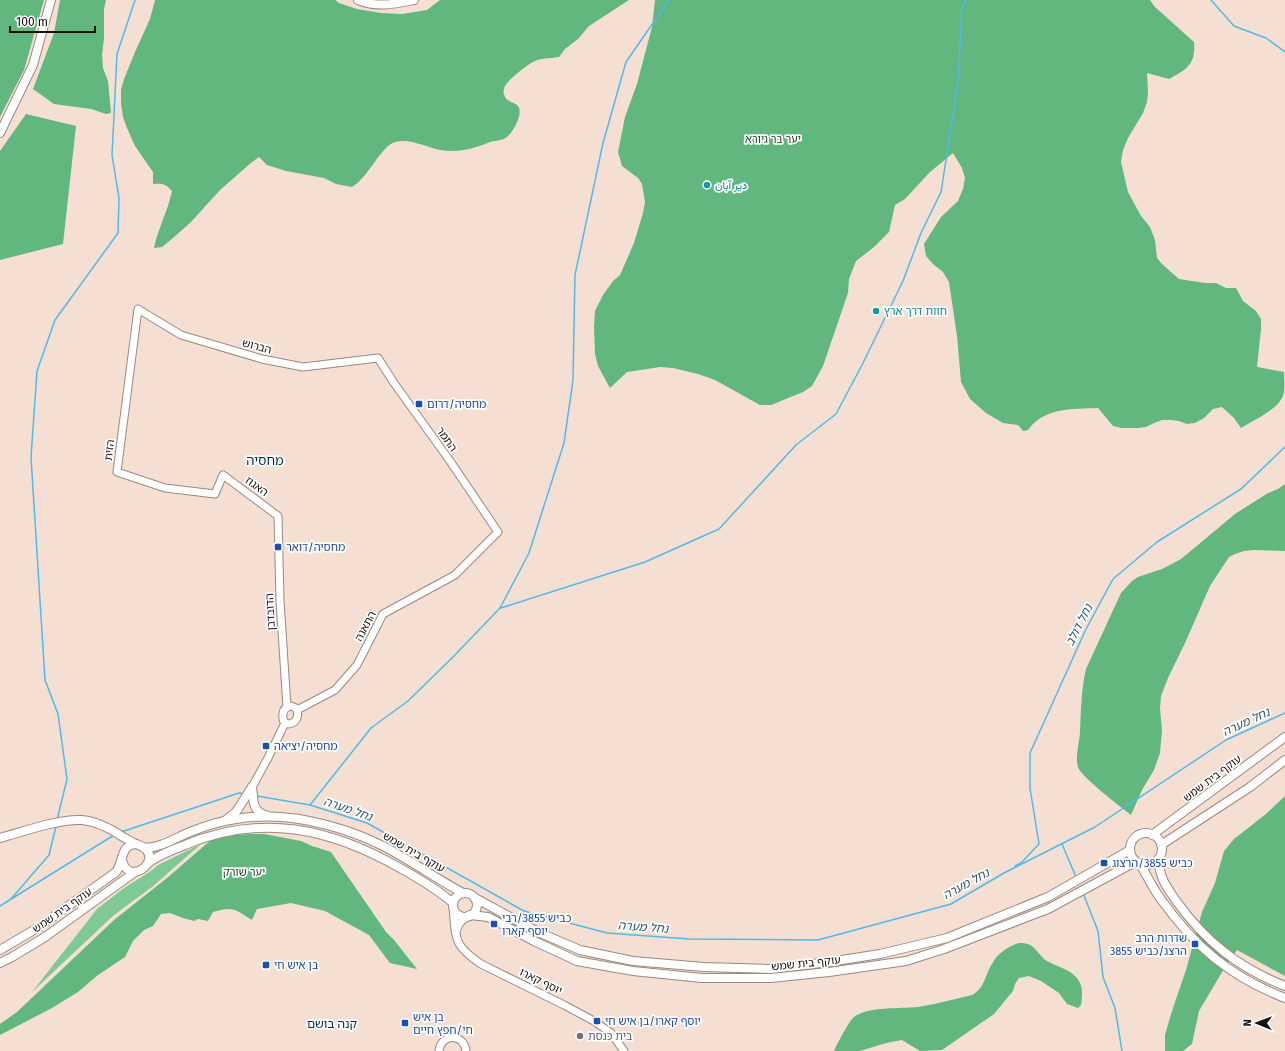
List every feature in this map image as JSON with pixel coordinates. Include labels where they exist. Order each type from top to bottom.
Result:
[{"type":"main road","points":[[0,133],[33,65],[51,0]]},
{"type":"main road","points":[[358,0],[366,3],[391,5],[414,0]]},
{"type":"main road","name":"עוקף בית שמש","points":[[1152,835],[1285,737]]},
{"type":"main road","points":[[1161,845],[1250,787],[1285,760]]},
{"type":"main road","points":[[252,787],[255,808],[263,815],[272,817]]},
{"type":"main road","points":[[225,821],[236,812],[252,787]]},
{"type":"main road","name":"עוקף בית שמש","points":[[140,846],[157,846],[206,825],[238,818],[272,817],[312,821],[347,831],[381,845],[463,893]]},
{"type":"main road","points":[[0,838],[51,825],[73,821],[89,821],[111,830],[146,850],[149,857],[147,864],[142,870],[135,872],[128,870],[125,867],[118,839],[111,830]]},
{"type":"main road","name":"עוקף בית שמש","points":[[147,864],[174,850],[222,832],[255,828],[295,829],[328,836],[366,850],[390,862],[435,889],[453,906]]},
{"type":"main road","points":[[1285,986],[1257,974],[1230,957],[1199,929],[1176,900],[1162,879],[1158,865],[1162,850],[1161,845],[1156,838],[1148,834],[1139,835],[1132,841],[1130,855],[1138,863],[1159,897],[1180,925],[1206,952],[1240,976],[1267,991],[1285,998]]},
{"type":"main road","points":[[122,856],[128,846],[140,846]]},
{"type":"main road","name":"עוקף בית שמש","points":[[475,898],[538,932],[580,950],[634,961],[704,967],[771,968],[829,962],[880,954],[947,938],[1048,897],[1130,850]]},
{"type":"main road","name":"עוקף בית שמש","points":[[0,950],[39,927],[116,872],[120,866],[122,856]]},
{"type":"main road","points":[[1138,863],[1151,865],[1159,858]]},
{"type":"main road","name":"עוקף בית שמש","points":[[468,916],[488,917],[577,961],[633,971],[702,978],[771,978],[829,972],[906,961],[944,949],[1048,909],[1138,863]]},
{"type":"main road","name":"עוקף בית שמש","points":[[0,963],[45,937],[135,872]]},
{"type":"main road","points":[[463,893],[469,894],[475,898],[476,909],[468,916],[457,914],[453,906],[455,898],[463,893]]},
{"type":"street","name":"הברוש","points":[[138,309],[181,335],[262,359],[303,367],[378,358]]},
{"type":"street","name":"הזית","points":[[138,309],[117,472],[165,488],[215,494],[223,475]]},
{"type":"street","name":"התמר","points":[[378,358],[498,532]]},
{"type":"street","name":"האגוז","points":[[223,475],[278,516]]},
{"type":"street","name":"הדובדבן","points":[[278,516],[280,601],[287,707]]},
{"type":"street","name":"התאנה","points":[[297,710],[336,690],[357,665],[383,614],[455,575],[498,532]]},
{"type":"street","points":[[294,706],[298,714],[297,719],[292,724],[285,723],[282,718],[283,712],[287,707],[294,706]]},
{"type":"street","points":[[252,787],[285,723]]},
{"type":"street","name":"יוסף קארו","points":[[453,906],[456,936],[461,948],[471,957],[481,964],[564,1004],[594,1021],[611,1033],[620,1043],[623,1051]]},
{"type":"street","points":[[456,936],[459,924],[468,916]]},
{"type":"street","points":[[439,1051],[443,1041],[453,1038],[459,1039],[463,1042],[466,1051]]},
{"type":"green space","points":[[0,0],[44,0],[24,70],[0,117]]},
{"type":"green space","points":[[60,0],[106,0],[104,9],[104,39],[102,54],[103,68],[108,81],[111,113],[106,114],[91,109],[54,104],[33,89],[54,33]]},
{"type":"green space","points":[[155,0],[335,0],[339,3],[357,9],[381,13],[402,14],[427,10],[440,0],[629,0],[589,26],[578,39],[565,49],[559,57],[535,61],[519,72],[507,83],[504,90],[505,97],[517,105],[520,112],[515,127],[507,137],[459,151],[440,150],[406,141],[395,142],[385,149],[364,177],[352,187],[336,184],[324,178],[286,171],[267,165],[259,157],[220,190],[191,222],[173,238],[162,247],[154,248],[172,191],[164,184],[153,184],[153,172],[135,146],[123,117],[121,90],[135,52],[150,19]]},
{"type":"green space","name":"יער בר גיורא","points":[[655,0],[1150,0],[1155,7],[1194,42],[1194,49],[1192,61],[1189,65],[1169,79],[1147,73],[1147,102],[1143,113],[1128,138],[1123,150],[1121,162],[1128,192],[1141,216],[1150,227],[1155,240],[1157,258],[1162,264],[1179,279],[1216,283],[1226,288],[1236,288],[1243,301],[1256,311],[1261,319],[1257,367],[1284,372],[1284,392],[1282,398],[1267,413],[1241,428],[1234,418],[1222,407],[1213,409],[1204,418],[1195,423],[1187,424],[1179,421],[1162,420],[1146,427],[1138,428],[1122,428],[1113,426],[1098,408],[1070,409],[1051,413],[1042,417],[1028,430],[1023,431],[1018,425],[1003,423],[986,413],[970,399],[961,382],[957,336],[949,282],[943,272],[926,256],[924,244],[941,217],[958,201],[963,189],[965,178],[962,168],[953,153],[930,172],[905,199],[895,205],[889,232],[874,247],[856,261],[849,279],[848,293],[823,366],[812,386],[803,392],[771,405],[760,405],[715,380],[673,368],[660,367],[627,372],[610,388],[598,366],[595,354],[595,311],[603,295],[613,281],[620,275],[634,243],[643,213],[645,202],[642,184],[638,178],[622,166],[618,152],[625,117],[637,84],[652,27]]},
{"type":"green space","points":[[26,114],[76,126],[63,244],[0,260],[0,151]]},
{"type":"green space","points":[[1285,484],[1285,551],[1254,550],[1235,554],[1229,557],[1210,586],[1161,696],[1160,708],[1162,731],[1160,753],[1154,770],[1142,790],[1131,815],[1080,771],[1077,759],[1082,693],[1086,669],[1121,593],[1138,577],[1162,569],[1181,559],[1235,514]]},
{"type":"green space","points":[[1285,796],[1285,976],[1237,950],[1199,1011],[1192,1044],[1183,1051],[1165,1051],[1165,1035],[1172,1011],[1186,970],[1202,912],[1215,883],[1224,851],[1234,839],[1266,814]]},
{"type":"green space","name":"יער שורק","points":[[264,834],[301,841],[331,852],[386,932],[417,969],[390,963],[369,935],[325,911],[291,903],[257,909],[252,920],[237,911],[230,909],[213,912],[208,921],[198,919],[194,921],[170,913],[161,914],[153,926],[144,930],[133,941],[125,957],[98,975],[78,992],[52,1008],[0,1035],[0,1024],[17,1012],[114,920],[167,878],[211,840],[235,835]]},
{"type":"green space","points":[[201,844],[152,887],[114,915],[32,992],[97,909],[124,888],[158,865]]},
{"type":"green space","points":[[1019,943],[1026,943],[1030,945],[1048,962],[1069,971],[1077,978],[1081,985],[1082,994],[1081,1005],[1078,1008],[1067,1004],[1059,993],[1041,981],[1029,976],[1019,978],[1013,991],[994,1014],[942,1050],[920,1051],[902,1040],[859,1051],[834,1051],[849,1023],[860,1013],[885,1009],[918,1007],[972,995],[977,992],[982,985],[994,960],[1007,948]]},
{"type":"waterway","points":[[57,820],[67,779],[58,714],[45,680],[31,457],[37,371],[55,320],[118,233],[119,198],[112,155],[117,54],[135,0]]},
{"type":"waterway","points":[[310,805],[371,728],[408,701],[500,608],[529,553],[564,443],[573,380],[575,275],[603,143],[626,62],[669,0]]},
{"type":"waterway","points":[[501,608],[645,562],[719,529],[796,445],[836,414],[903,281],[921,233],[941,192],[958,83],[962,7],[966,0]]},
{"type":"waterway","points":[[1211,0],[1234,26],[1266,38],[1285,52]]},
{"type":"waterway","name":"נחל דולב","points":[[1015,866],[1021,863],[1039,844],[1030,788],[1030,753],[1086,629],[1113,579],[1157,542],[1241,489],[1285,447]]},
{"type":"waterway","name":"נחל מערה","points":[[257,796],[310,805],[367,823],[524,911],[607,933],[689,939],[818,940],[951,904],[1004,873],[1095,827],[1226,740],[1285,713]]},
{"type":"waterway","name":"נחל מערה","points":[[121,832],[239,793],[245,794]]},
{"type":"waterway","points":[[11,899],[49,855],[56,826]]},
{"type":"waterway","name":"נחל מערה","points":[[0,906],[114,835]]},
{"type":"waterway","points":[[1062,844],[1076,877]]},
{"type":"waterway","points":[[1083,893],[1098,931],[1103,977],[1115,1008],[1122,1051]]},
{"type":"place","name":"دير آبان","points":[[707,185]]},
{"type":"place","name":"חוות דרך ארץ","points":[[876,311]]},
{"type":"place","name":"מחסיה/דרום","points":[[419,404]]},
{"type":"place","name":"מחסיה/דואר","points":[[278,547]]},
{"type":"place","name":"מחסיה/יציאה","points":[[266,746]]},
{"type":"place","name":"כביש 3855/הרצוג","points":[[1104,863]]},
{"type":"place","name":"כביש 3855/רבי יוסף קארו","points":[[494,924]]},
{"type":"place","name":"שדרות הרב הרצג/כביש 3855","points":[[1195,944]]},
{"type":"place","name":"בן איש חי","points":[[266,965]]},
{"type":"place","name":"יוסף קארו/בן איש חי","points":[[597,1021]]},
{"type":"place","name":"בן איש חי/חפץ חיים","points":[[405,1023]]},
{"type":"place","name":"בית כנסת","points":[[580,1036]]},
{"type":"district","name":"מחסיה","points":[[265,460]]},
{"type":"district","name":"קנה בושם","points":[[332,1024]]}]
